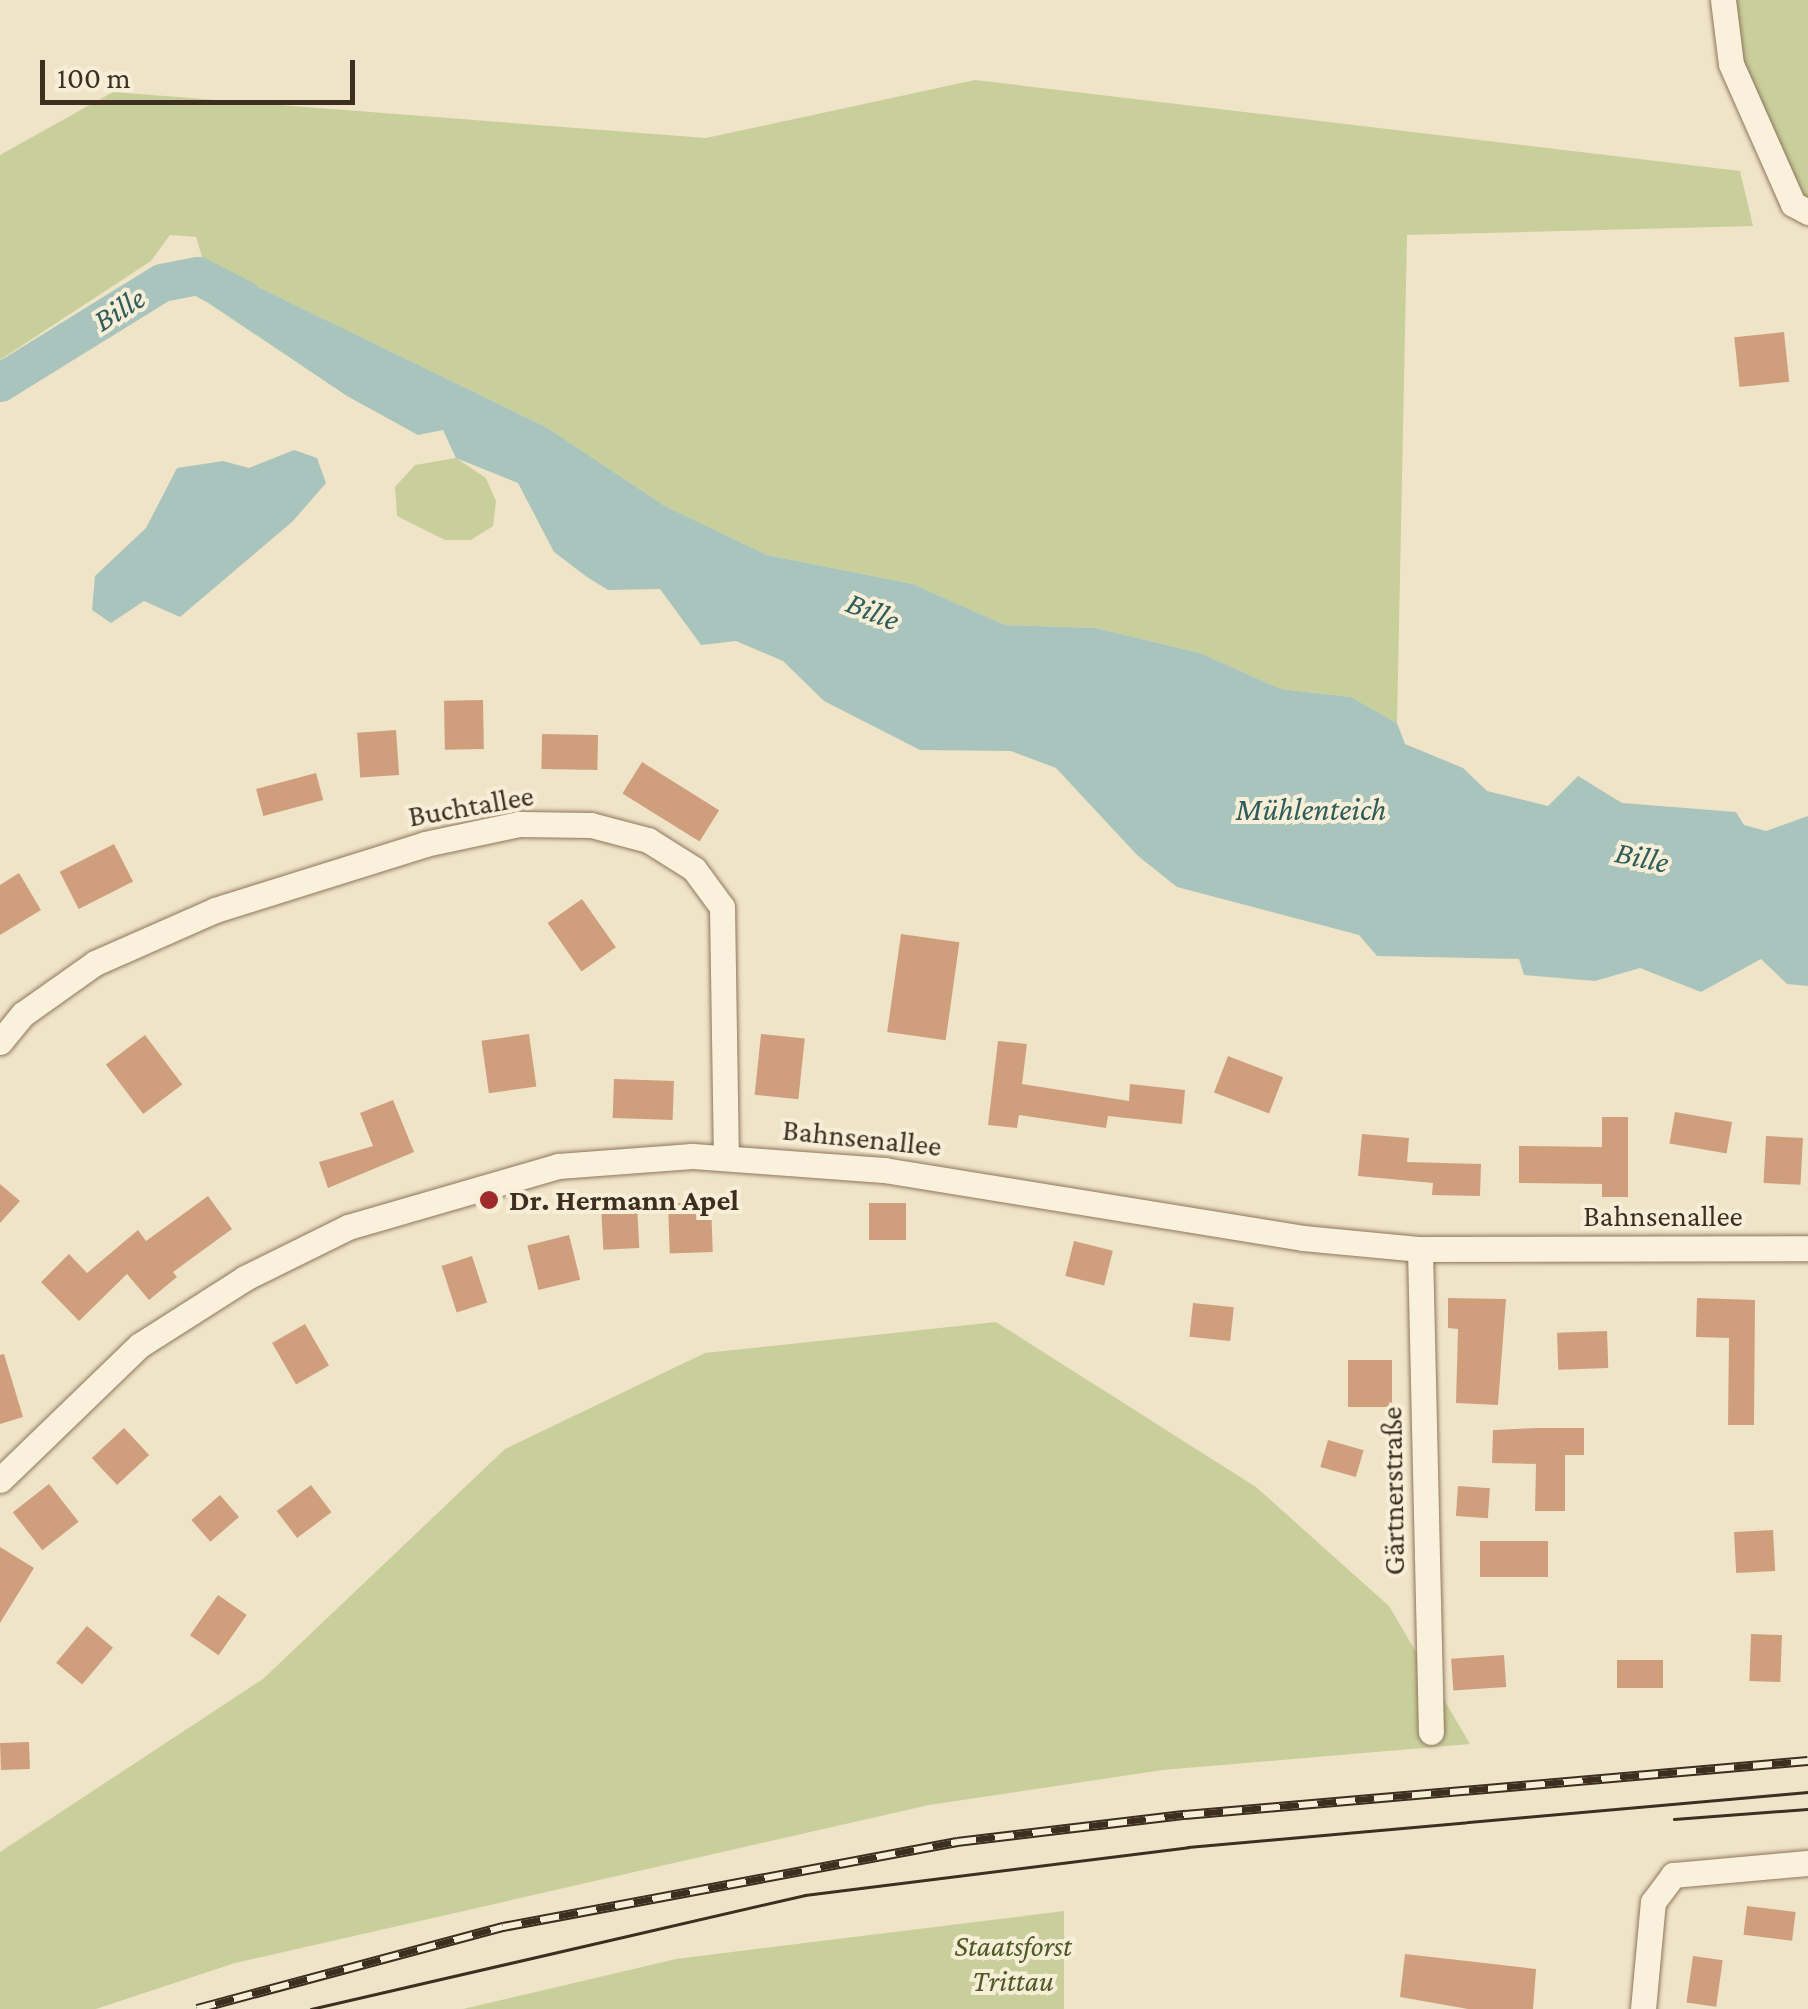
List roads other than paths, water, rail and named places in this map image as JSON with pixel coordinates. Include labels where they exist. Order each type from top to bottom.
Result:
[{"type":"street","points":[[1723,0],[1731,64],[1800,208]]},
{"type":"street","name":"Buchtallee","points":[[0,1042],[23,1014],[96,963],[215,910],[425,844],[519,824],[591,825],[648,840],[694,869],[722,907],[726,1158]]},
{"type":"street","name":"Bahnsenallee","points":[[0,1480],[140,1344],[245,1278],[348,1227],[558,1166],[726,1158],[884,1170],[1303,1238],[1420,1249],[1808,1248]]},
{"type":"street","name":"Gärtnerstraße","points":[[1420,1249],[1431,1732]]},
{"type":"street","points":[[1642,2009],[1653,1902],[1673,1876],[1808,1864]]},
{"type":"water","name":"Mühlenteich","points":[[221,269],[546,427],[665,506],[767,555],[913,584],[1005,625],[1096,628],[1200,653],[1281,689],[1351,697],[1397,723],[1405,744],[1463,768],[1487,791],[1548,806],[1578,776],[1622,803],[1736,812],[1744,825],[1766,831],[1808,816],[1808,986],[1787,984],[1761,959],[1701,992],[1640,968],[1595,981],[1524,975],[1519,959],[1377,956],[1359,935],[1177,887],[1138,856],[1056,768],[1011,751],[920,750],[824,701],[783,661],[736,641],[701,645],[660,589],[608,590],[587,577],[554,552],[518,483],[456,458],[443,430],[418,435],[347,396],[192,292],[198,276]]},
{"type":"water","points":[[294,450],[317,458],[326,483],[293,521],[180,617],[144,601],[111,623],[92,610],[95,576],[146,528],[177,468],[223,461],[249,468]]},
{"type":"waterway","name":"Bille","points":[[0,383],[162,283],[198,276],[243,299]]},
{"type":"tram line","points":[[311,2009],[805,1895],[1188,1847],[1808,1792]]},
{"type":"tram line","points":[[1674,1819],[1808,1809]]},
{"type":"railway","points":[[197,2009],[503,1927],[957,1842],[1185,1815],[1808,1761]]},
{"type":"place","name":"Dr. Hermann Apel","points":[[489,1200]]},
{"type":"park label","name":"Staatsforst Trittau","points":[[1013,1963]]}]
